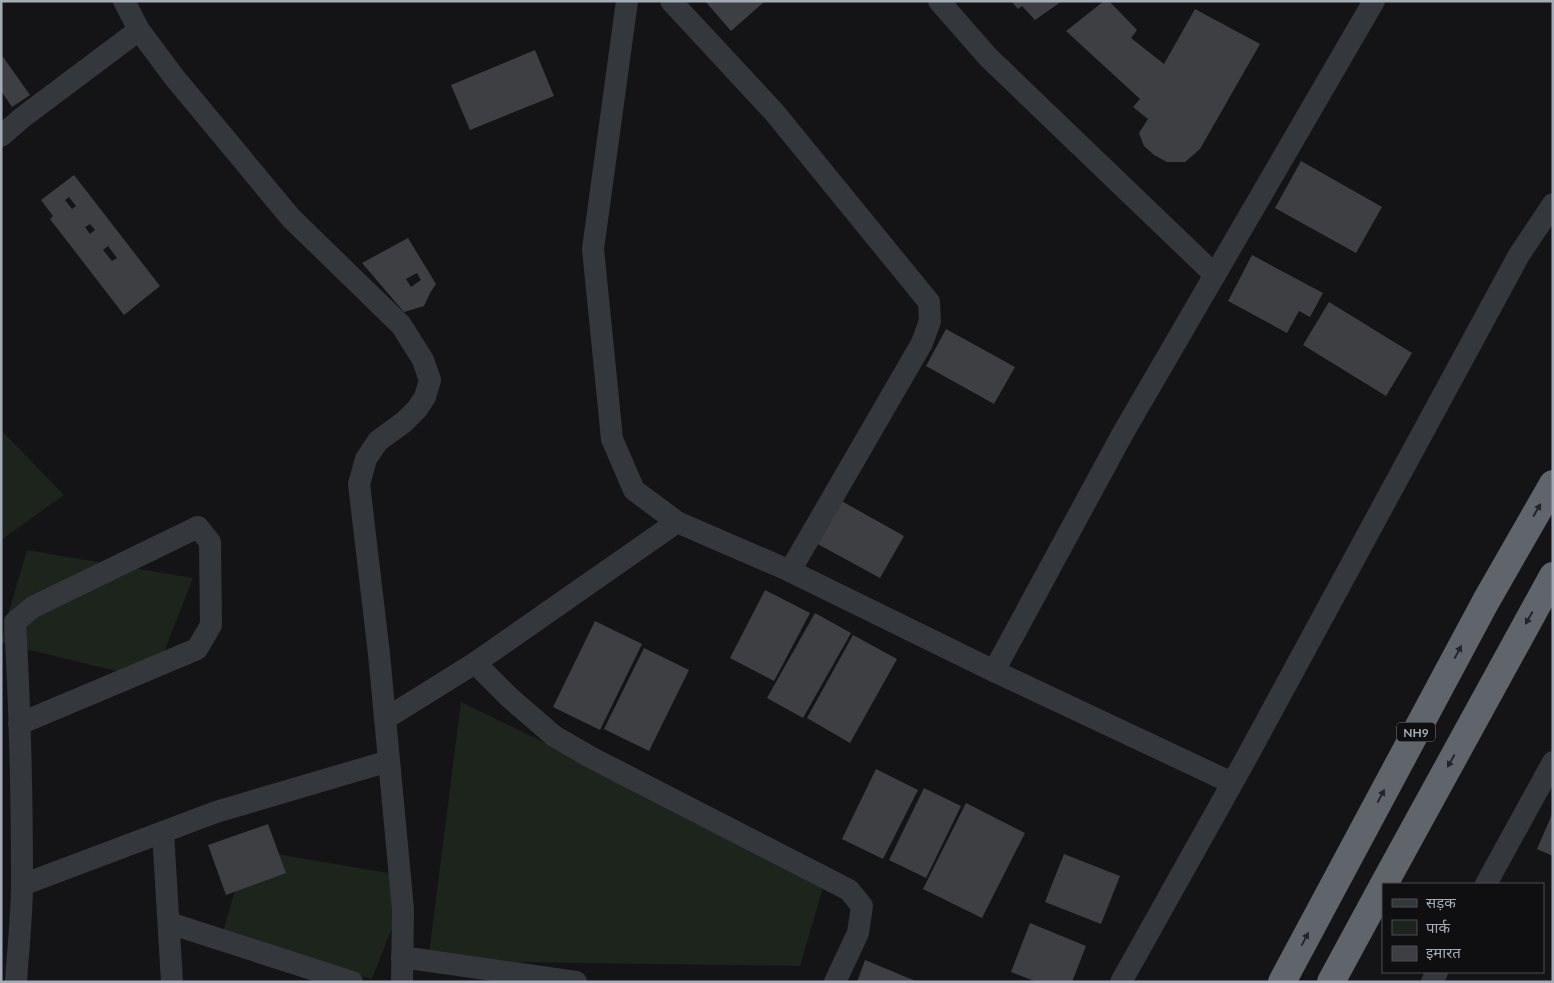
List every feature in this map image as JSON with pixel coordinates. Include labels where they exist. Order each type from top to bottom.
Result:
[{"type":"highway","name":"NH9","points":[[1282,982],[1486,600],[1553,484]]},
{"type":"highway","points":[[1384,883],[1553,576]]},
{"type":"highway","points":[[1330,982],[1382,887]]},
{"type":"street","points":[[124,1],[139,30],[174,77],[292,218],[401,325],[423,360],[430,380],[425,397],[417,409],[404,422],[378,441],[366,459],[359,484],[404,910],[402,982]]},
{"type":"street","points":[[627,1],[593,249],[612,439],[634,490],[677,522],[790,571],[1232,783]]},
{"type":"street","points":[[671,1],[774,112],[929,302],[930,320],[922,343],[790,571]]},
{"type":"street","points":[[939,1],[988,57],[1215,275]]},
{"type":"street","points":[[994,670],[1123,433],[1374,1]]},
{"type":"street","points":[[1,136],[139,30]]},
{"type":"street","points":[[1121,982],[1232,783],[1519,255],[1553,204]]},
{"type":"street","points":[[385,719],[475,663],[677,522]]},
{"type":"street","points":[[16,982],[22,885],[15,622],[33,607],[198,527],[210,542],[211,625],[197,649],[19,724]]},
{"type":"street","points":[[475,663],[509,697],[554,736],[592,758],[849,890],[862,906],[858,933],[835,982]]},
{"type":"street","points":[[22,885],[216,812],[389,761]]},
{"type":"street","points":[[1487,883],[1553,762]]},
{"type":"street","points":[[163,832],[172,982]]},
{"type":"street","points":[[169,923],[352,982]]},
{"type":"street","points":[[402,957],[576,982]]},
{"type":"green space","points":[[1,430],[64,495],[1,540]]},
{"type":"green space","points":[[27,550],[193,578],[153,680],[1,643]]},
{"type":"green space","points":[[461,702],[826,878],[800,966],[428,961]]},
{"type":"green space","points":[[247,849],[412,877],[372,979],[220,942]]},
{"type":"building","points":[[705,1],[765,1],[731,31]]},
{"type":"building","points":[[1011,1],[1062,1],[1035,20],[1022,6],[1018,9]]},
{"type":"building","points":[[1104,1],[1109,1],[1137,30],[1131,38],[1164,64],[1195,9],[1260,44],[1200,149],[1185,162],[1167,162],[1154,155],[1144,146],[1139,133],[1148,119],[1133,107],[1140,99],[1066,31]]},
{"type":"building","points":[[535,50],[554,96],[470,130],[451,85]]},
{"type":"building","points":[[1,54],[30,95],[12,107],[1,91]]},
{"type":"building","points":[[1301,161],[1382,207],[1356,253],[1275,208]]},
{"type":"building","points":[[74,175],[160,286],[124,315],[50,219],[53,216],[41,200]],"holes":[[[69,197],[76,206],[72,209],[65,200]],[[90,224],[95,230],[90,234],[85,227]],[[108,246],[117,258],[112,261],[103,250]]]},
{"type":"building","points":[[408,238],[436,284],[424,306],[404,312],[362,263]],"holes":[[[417,273],[421,280],[411,287],[406,279]]]},
{"type":"building","points":[[1252,255],[1323,293],[1310,317],[1299,311],[1287,333],[1228,301]]},
{"type":"building","points":[[1329,302],[1412,353],[1386,396],[1303,345]]},
{"type":"building","points":[[946,329],[1015,367],[994,404],[926,366]]},
{"type":"building","points":[[838,499],[904,536],[880,578],[814,542]]},
{"type":"building","points":[[765,590],[810,613],[774,681],[730,658]]},
{"type":"building","points":[[815,613],[851,633],[803,718],[767,698]]},
{"type":"building","points":[[595,621],[642,644],[600,730],[553,707]]},
{"type":"building","points":[[853,635],[897,659],[850,743],[807,718]]},
{"type":"building","points":[[644,648],[689,670],[649,751],[604,729]]},
{"type":"building","points":[[876,769],[918,790],[883,859],[842,839]]},
{"type":"building","points":[[924,788],[961,806],[926,878],[889,860]]},
{"type":"building","points":[[966,803],[1025,833],[982,918],[923,889]]},
{"type":"building","points":[[1553,812],[1553,856],[1537,849]]},
{"type":"building","points":[[268,824],[286,873],[226,895],[208,845]]},
{"type":"building","points":[[1064,854],[1120,876],[1101,924],[1045,902]]},
{"type":"building","points":[[1030,923],[1086,946],[1072,982],[1037,982],[1011,972]]},
{"type":"building","points":[[865,960],[918,982],[857,982]]}]
